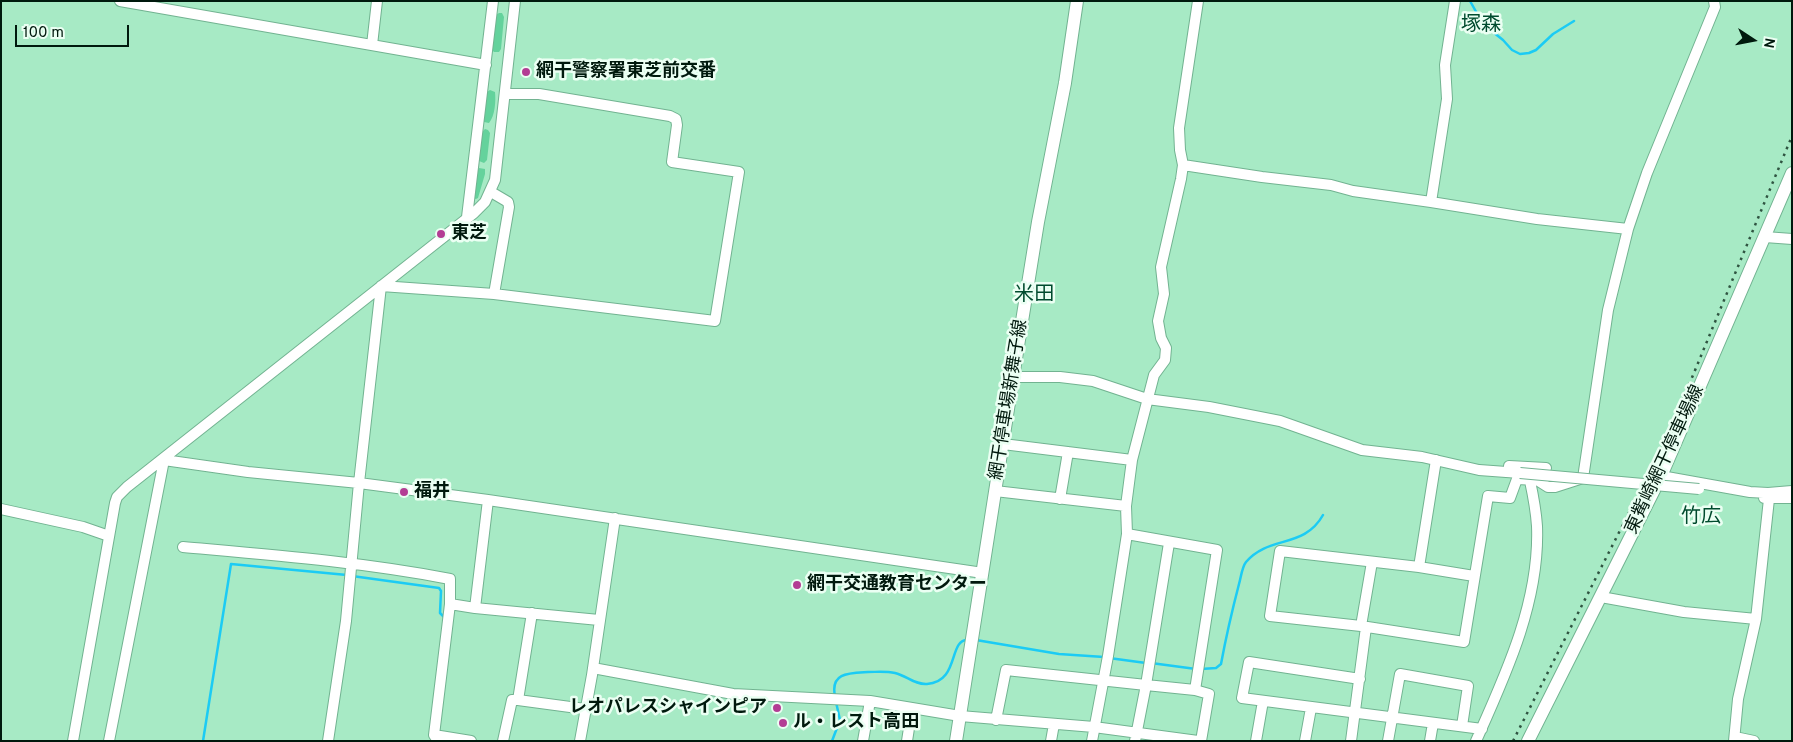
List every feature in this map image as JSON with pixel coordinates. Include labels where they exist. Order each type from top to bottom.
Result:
[{"type":"main road","name":"網干停車場新舞子線","points":[[956,741],[1038,222],[1065,83],[1077,1]]},
{"type":"main road","name":"東觜崎網干停車場線","points":[[1528,741],[1661,476],[1792,173]]},
{"type":"street","points":[[120,1],[486,66]]},
{"type":"street","points":[[372,45],[377,1]]},
{"type":"street","points":[[467,217],[493,1]]},
{"type":"street","points":[[73,741],[117,497],[127,487],[164,460],[480,208],[491,192],[495,180],[515,1]]},
{"type":"street","points":[[1092,741],[1104,682],[1127,534],[1126,506],[1132,460],[1154,375],[1165,360],[1166,348],[1161,338],[1158,321],[1164,294],[1162,267],[1178,197],[1183,164],[1179,128],[1198,1]]},
{"type":"street","points":[[1431,202],[1447,99],[1445,65],[1455,1]]},
{"type":"street","points":[[1474,576],[1419,567],[1280,551],[1270,616],[1464,642],[1488,496],[1510,498],[1517,479],[1538,480],[1548,486],[1555,487],[1583,478],[1608,310],[1628,229],[1647,173],[1715,7],[1714,1]]},
{"type":"street","points":[[380,286],[494,294],[715,321],[739,172],[672,162],[677,125],[676,119],[670,116],[539,94],[505,94]]},
{"type":"street","points":[[1183,164],[1331,185],[1353,191],[1537,219],[1628,229]]},
{"type":"street","points":[[491,192],[508,202],[509,207],[494,294]]},
{"type":"street","points":[[1765,237],[1792,239]]},
{"type":"street","points":[[328,741],[342,658],[380,286]]},
{"type":"street","points":[[1013,377],[1060,377],[1093,382],[1147,399],[1280,421],[1368,452],[1436,460],[1479,470],[1792,498]]},
{"type":"street","points":[[1003,444],[1132,460]]},
{"type":"street","points":[[1060,499],[1068,452]]},
{"type":"street","points":[[1436,460],[1443,459],[1474,464],[1546,468]]},
{"type":"street","points":[[164,460],[248,472],[359,483],[488,500],[983,573]]},
{"type":"street","points":[[109,741],[164,460]]},
{"type":"street","points":[[1419,567],[1436,460]]},
{"type":"street","points":[[1661,476],[1768,496],[1792,491]]},
{"type":"street","points":[[1476,741],[1504,676],[1530,596],[1535,568],[1537,526],[1530,480]]},
{"type":"street","points":[[996,491],[1126,506]]},
{"type":"street","points":[[1754,741],[1734,739],[1738,699],[1756,619],[1768,496]]},
{"type":"street","points":[[475,608],[488,500]]},
{"type":"street","points":[[1,508],[83,527],[109,536]]},
{"type":"street","points":[[580,741],[593,668],[615,518]]},
{"type":"street","points":[[1127,534],[1169,543],[1217,550],[1195,690]]},
{"type":"street","points":[[1135,737],[1146,684],[1169,543]]},
{"type":"street","points":[[183,547],[351,563],[411,571],[450,579],[450,604],[436,738],[471,741]]},
{"type":"street","points":[[1351,741],[1360,679],[1363,627],[1372,562]]},
{"type":"street","points":[[1600,597],[1684,612],[1756,619]]},
{"type":"street","points":[[450,604],[600,620]]},
{"type":"street","points":[[518,700],[532,613]]},
{"type":"street","points":[[1360,679],[1249,662],[1242,698],[1482,729]]},
{"type":"street","points":[[593,668],[732,694],[870,701],[912,710],[960,716],[996,720],[1094,726],[1135,737],[1199,741],[1209,694],[1195,690],[1146,684],[1104,682],[1006,670],[996,720]]},
{"type":"street","points":[[1388,741],[1400,674],[1468,686],[1462,726]]},
{"type":"street","points":[[503,741],[512,700],[585,708]]},
{"type":"street","points":[[863,741],[870,701]]},
{"type":"street","points":[[1256,741],[1263,701]]},
{"type":"street","points":[[1305,741],[1311,708]]},
{"type":"street","points":[[907,741],[912,710]]},
{"type":"street","points":[[1430,741],[1433,723]]},
{"type":"street","points":[[1051,741],[1054,724]]},
{"type":"green space","points":[[502,13],[504,17],[501,49],[499,52],[494,52],[492,50],[496,15]]},
{"type":"green space","points":[[490,90],[495,92],[495,100],[494,112],[489,123],[484,122],[484,118],[487,92]]},
{"type":"green space","points":[[485,129],[490,133],[487,160],[484,163],[479,161],[482,132]]},
{"type":"green space","points":[[479,168],[485,169],[485,174],[478,198],[476,199],[473,198],[477,170]]},
{"type":"waterway","points":[[1470,1],[1483,24],[1512,50],[1520,54],[1536,50],[1553,34],[1574,21]]},
{"type":"waterway","points":[[1201,669],[1216,668],[1221,664],[1234,604],[1246,562],[1265,548],[1306,533],[1315,526],[1323,515]]},
{"type":"waterway","points":[[203,741],[231,564],[347,575]]},
{"type":"waterway","points":[[352,576],[439,588],[441,591],[440,613],[445,618]]},
{"type":"waterway","points":[[835,696],[834,688],[838,678],[848,674],[888,672],[899,674],[923,684],[937,681],[945,676],[958,646],[968,640]]},
{"type":"waterway","points":[[976,640],[1059,654],[1104,657]]},
{"type":"waterway","points":[[1109,658],[1146,663]]},
{"type":"waterway","points":[[1151,663],[1196,669]]},
{"type":"waterway","points":[[832,741],[840,720],[836,702]]},
{"type":"railway","points":[[1513,741],[1667,438],[1792,136]]},
{"type":"place","name":"網干警察署東芝前交番","points":[[526,72]]},
{"type":"place","name":"東芝","points":[[441,234]]},
{"type":"place","name":"福井","points":[[404,492]]},
{"type":"place","name":"網干交通教育センター","points":[[797,585]]},
{"type":"place","name":"レオパレスシャインピア","points":[[777,708]]},
{"type":"place","name":"ル・レスト高田","points":[[783,723]]},
{"type":"district","name":"塚森","points":[[1481,26]]},
{"type":"district","name":"米田","points":[[1034,296]]},
{"type":"district","name":"竹広","points":[[1701,518]]}]
